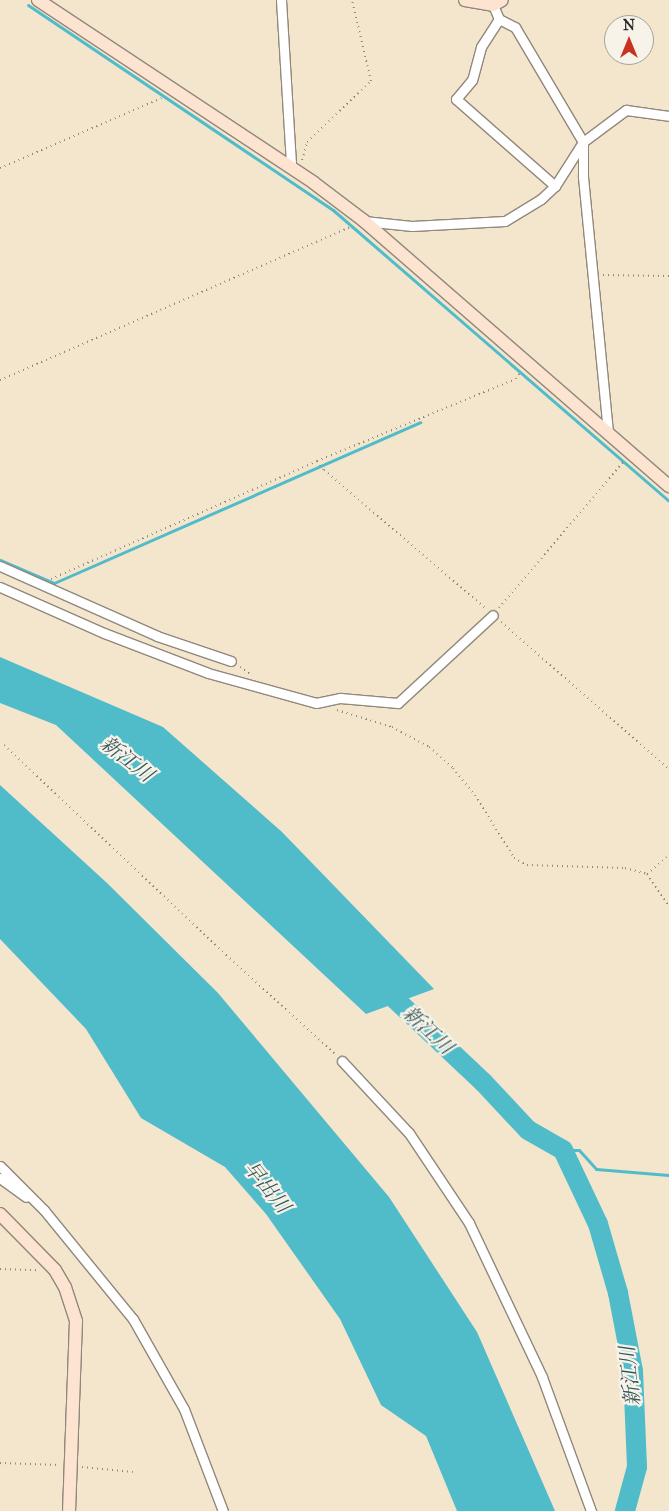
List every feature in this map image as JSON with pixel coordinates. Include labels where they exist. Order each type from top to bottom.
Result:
[{"type":"street","points":[[38,0],[294,168],[364,221],[669,486]]},
{"type":"street","points":[[280,0],[294,168]]},
{"type":"street","points":[[466,0],[498,2],[499,18],[481,47],[472,80],[456,99],[555,186]]},
{"type":"street","points":[[499,18],[515,27],[583,142],[608,433]]},
{"type":"street","points":[[364,221],[412,226],[492,223],[518,214],[555,186],[583,142],[626,110],[669,116]]},
{"type":"street","points":[[0,566],[157,636],[231,661]]},
{"type":"street","points":[[0,587],[104,633],[208,673],[316,703],[340,698],[398,704],[493,615]]},
{"type":"street","points":[[342,1061],[409,1133],[469,1223],[542,1378],[591,1511]]},
{"type":"street","points":[[0,1166],[44,1210],[133,1319],[184,1409],[223,1511]]},
{"type":"street","points":[[0,1178],[44,1210]]},
{"type":"street","points":[[0,1214],[55,1270],[65,1287],[76,1321],[69,1511]]},
{"type":"path","points":[[294,168],[306,142],[371,81],[352,0]]},
{"type":"path","points":[[0,168],[161,100],[169,85]]},
{"type":"path","points":[[0,380],[364,221]]},
{"type":"path","points":[[594,275],[669,276]]},
{"type":"path","points":[[40,584],[317,461],[516,379],[527,363]]},
{"type":"path","points":[[493,615],[631,453]]},
{"type":"path","points":[[317,461],[324,470],[669,769]]},
{"type":"path","points":[[335,709],[392,727],[429,748],[453,768],[476,795],[514,858],[527,865],[625,868],[647,874],[669,907]]},
{"type":"path","points":[[4,745],[226,955],[342,1061]]},
{"type":"path","points":[[647,874],[669,855]]},
{"type":"path","points":[[0,1268],[55,1270]]},
{"type":"path","points":[[0,1463],[71,1466],[133,1472]]},
{"type":"water","points":[[0,657],[163,727],[282,832],[434,989],[366,1014],[56,725],[0,703]]},
{"type":"water","name":"早出川","points":[[0,785],[107,883],[218,993],[389,1197],[477,1332],[555,1511],[457,1511],[426,1436],[381,1405],[340,1319],[266,1214],[225,1167],[141,1118],[86,1029],[0,939]]},
{"type":"waterway","points":[[28,5],[333,210],[669,501]]},
{"type":"waterway","points":[[0,560],[54,583],[420,422]]},
{"type":"waterway","name":"新江川","points":[[379,984],[484,1083],[528,1130],[563,1150],[598,1224],[618,1293],[633,1371],[637,1467],[625,1511]]},
{"type":"waterway","points":[[563,1150],[579,1150],[596,1169],[669,1175]]}]
